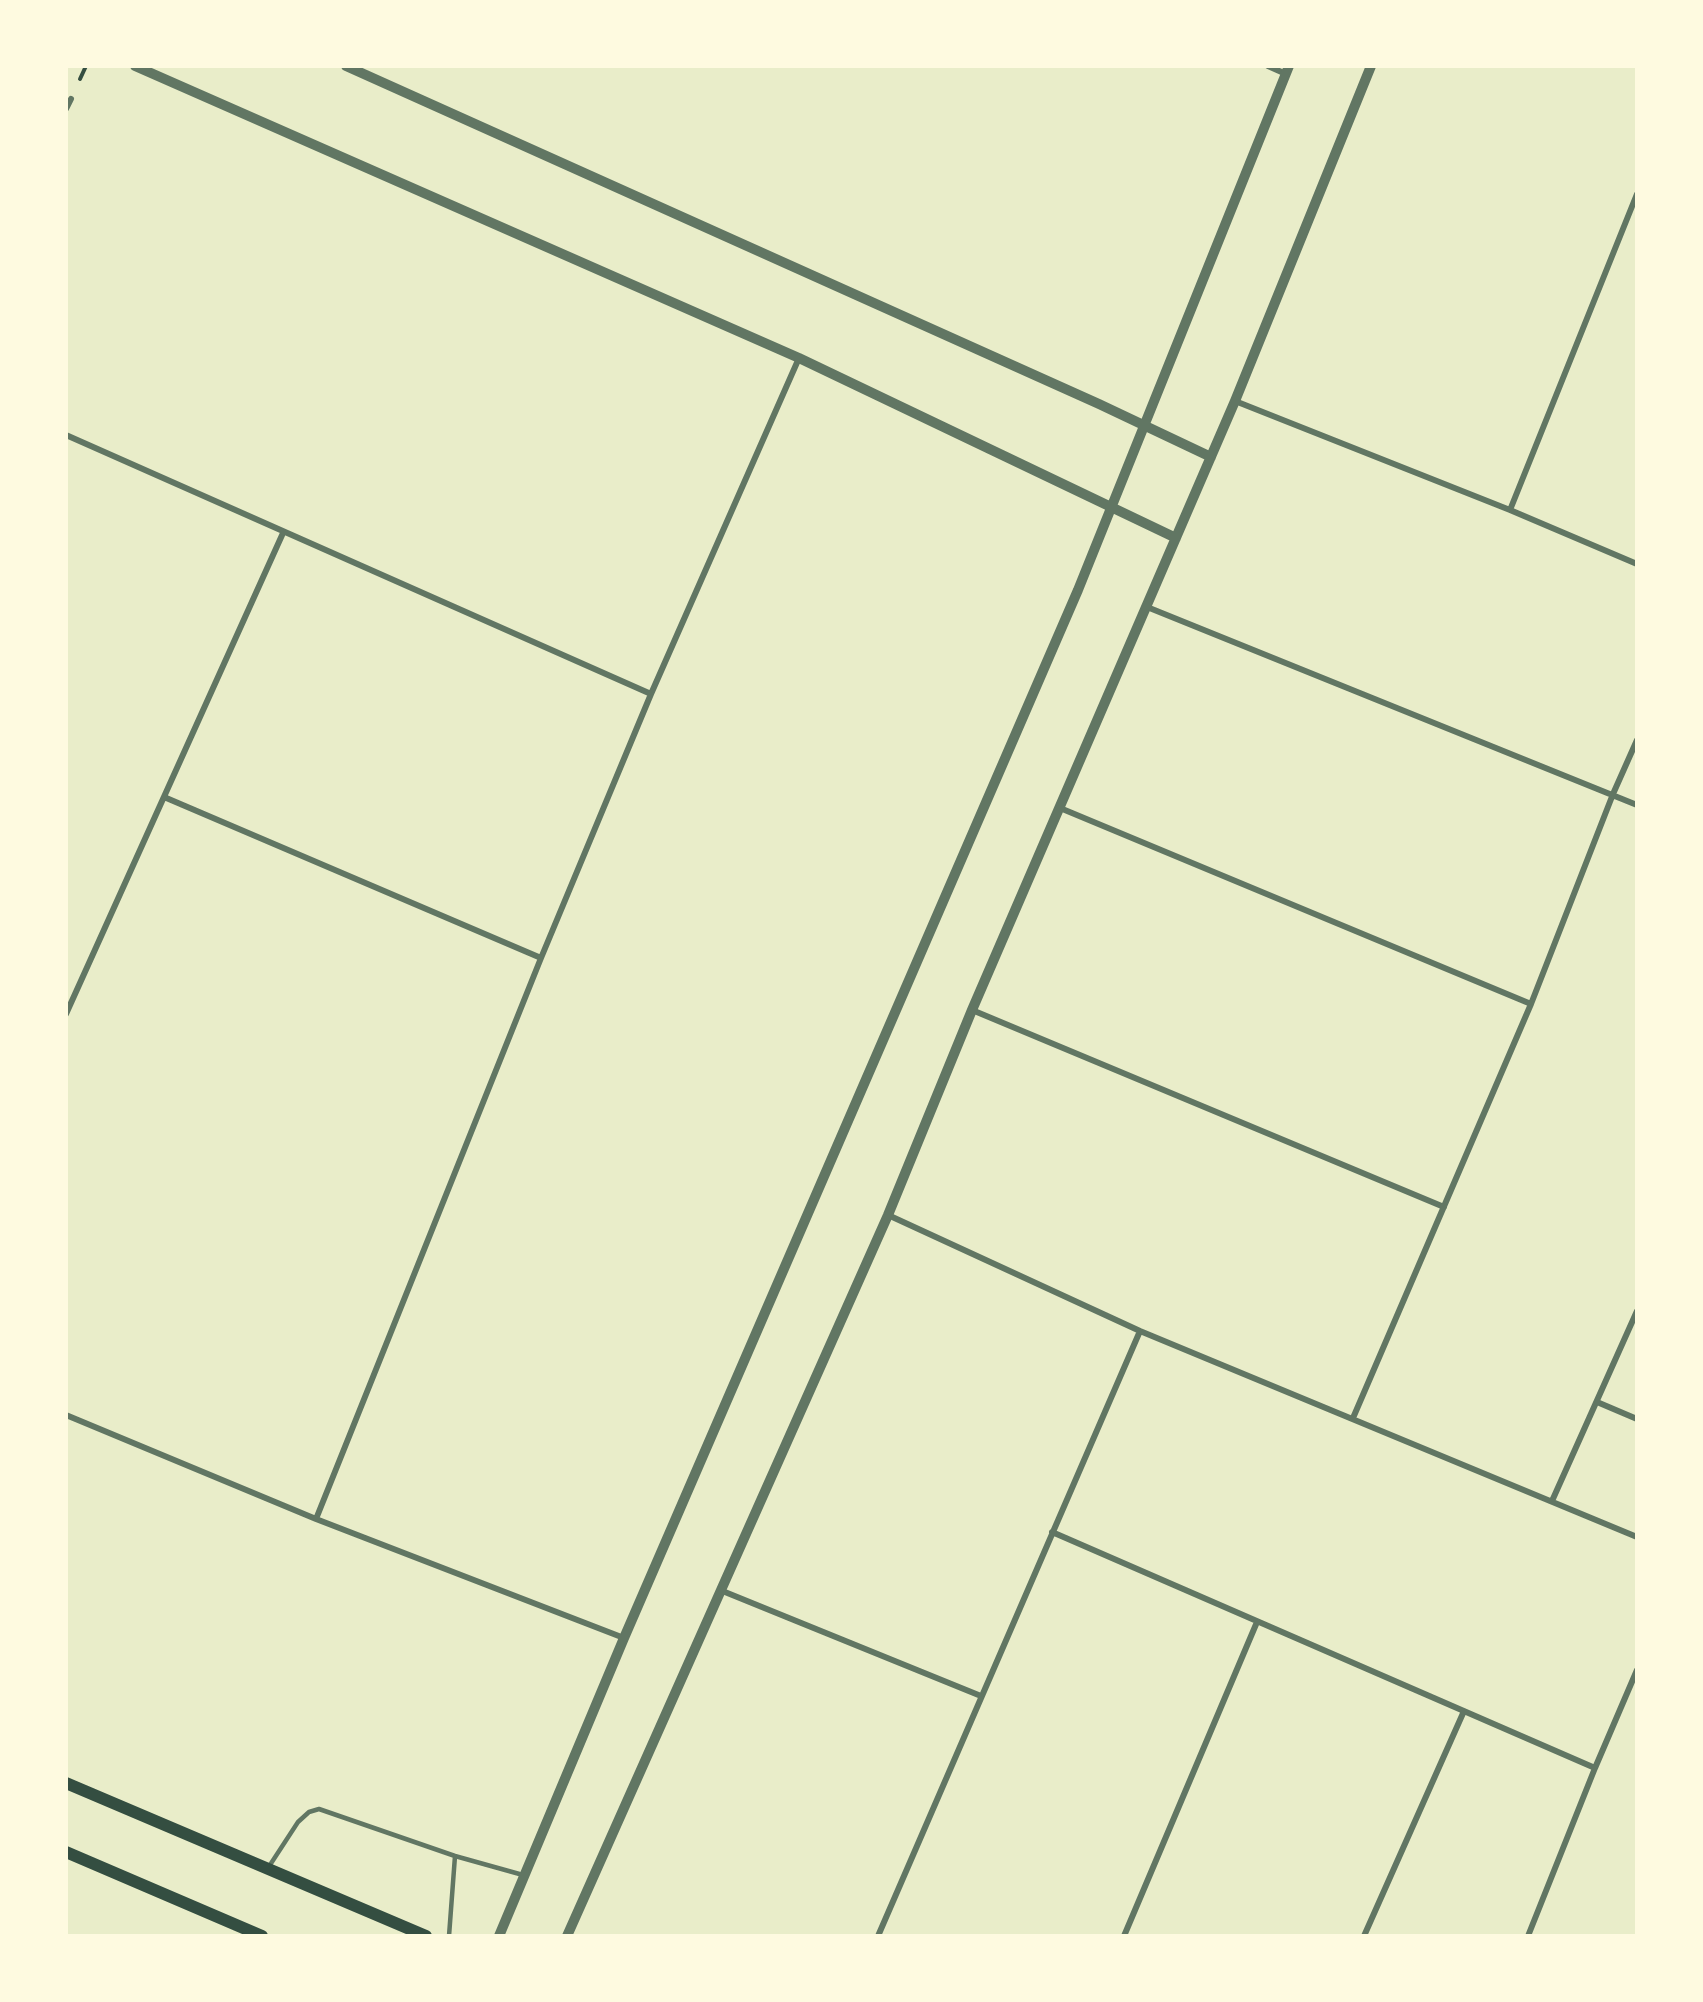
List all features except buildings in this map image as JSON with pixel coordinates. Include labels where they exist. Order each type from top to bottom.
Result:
[{"type":"main road","points":[[66,1783],[422,1935]]},
{"type":"main road","points":[[66,1852],[262,1936]]},
{"type":"street","points":[[135,66],[799,358],[1176,538]]},
{"type":"street","points":[[346,66],[1088,399],[1211,457]]},
{"type":"street","points":[[499,1936],[624,1638],[1078,590],[1288,70],[1268,66]]},
{"type":"street","points":[[567,1936],[888,1215],[972,1010],[1235,401],[1371,66]]},
{"type":"street","points":[[66,109],[71,99]]},
{"type":"street","points":[[1510,510],[1637,194]]},
{"type":"street","points":[[316,1519],[541,958],[651,694],[799,358]]},
{"type":"street","points":[[1235,401],[1510,510],[1637,564]]},
{"type":"street","points":[[66,435],[651,694]]},
{"type":"street","points":[[66,1014],[283,533]]},
{"type":"street","points":[[1147,607],[1637,805]]},
{"type":"street","points":[[1353,1418],[1531,1004],[1613,794],[1637,740]]},
{"type":"street","points":[[164,797],[541,958]]},
{"type":"street","points":[[1060,808],[1531,1004]]},
{"type":"street","points":[[972,1010],[1444,1207]]},
{"type":"street","points":[[888,1215],[1140,1331],[1637,1537]]},
{"type":"street","points":[[1552,1501],[1637,1311]]},
{"type":"street","points":[[878,1936],[1140,1331]]},
{"type":"street","points":[[1597,1402],[1637,1419]]},
{"type":"street","points":[[66,1415],[316,1519],[624,1638]]},
{"type":"street","points":[[1052,1532],[1595,1768]]},
{"type":"street","points":[[720,1590],[981,1696]]},
{"type":"street","points":[[1124,1936],[1257,1622]]},
{"type":"street","points":[[1528,1936],[1637,1670]]},
{"type":"street","points":[[1364,1936],[1464,1711]]},
{"type":"lane","points":[[268,1869],[298,1822],[309,1812],[319,1809],[455,1856],[523,1875]]},
{"type":"lane","points":[[449,1936],[455,1856]]}]
